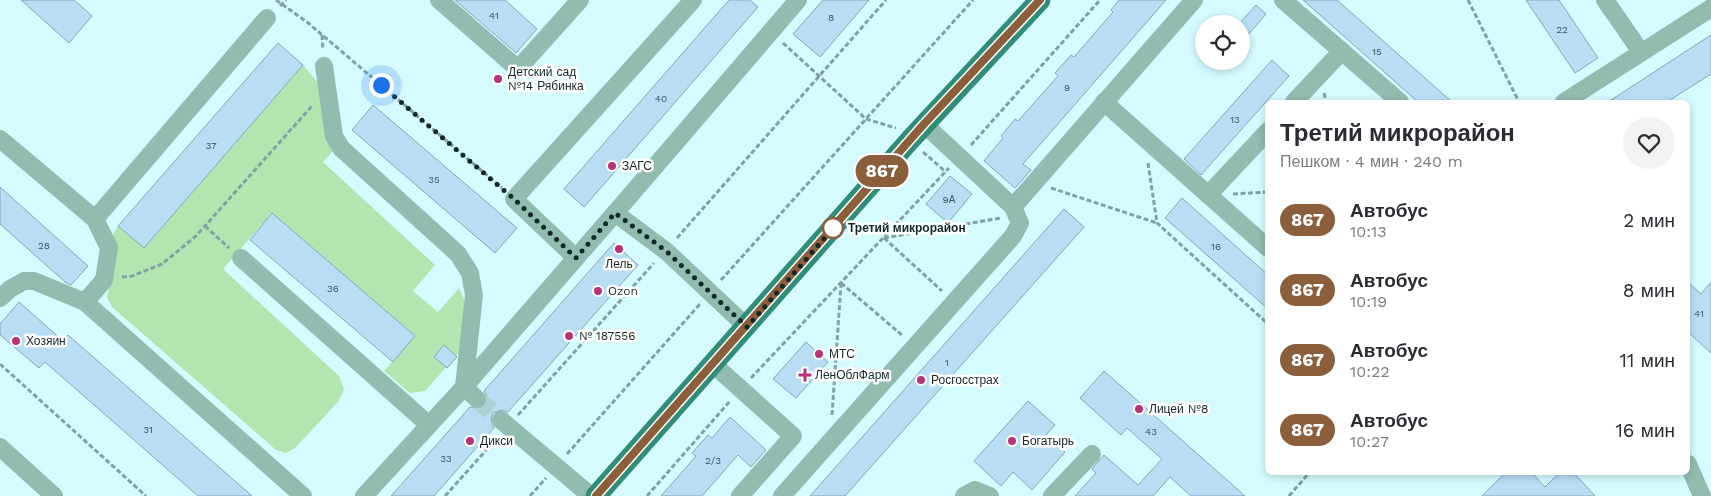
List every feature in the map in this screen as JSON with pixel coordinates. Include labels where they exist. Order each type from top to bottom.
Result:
[{"type":"main road","points":[[596,496],[924,124],[1040,0]]},
{"type":"street","points":[[439,0],[518,69],[580,0]]},
{"type":"street","points":[[576,258],[514,199],[693,0]]},
{"type":"street","points":[[1014,211],[1034,182],[1194,0]]},
{"type":"street","points":[[1284,0],[1398,100]]},
{"type":"street","points":[[1605,0],[1641,52]]},
{"type":"street","points":[[364,496],[464,388],[794,1]]},
{"type":"street","points":[[1567,100],[1711,8]]},
{"type":"street","points":[[95,219],[267,18]]},
{"type":"street","points":[[1296,100],[1342,51]]},
{"type":"street","points":[[324,66],[334,136],[341,148],[458,254],[470,273],[474,295],[464,388]]},
{"type":"street","points":[[1104,102],[1265,245]]},
{"type":"street","points":[[782,496],[1013,236],[1020,223],[1014,211],[924,124]]},
{"type":"street","points":[[1208,195],[1265,134]]},
{"type":"street","points":[[0,139],[95,219],[109,248],[104,280],[84,302]]},
{"type":"street","points":[[615,213],[666,251],[747,327]]},
{"type":"street","points":[[241,258],[429,425]]},
{"type":"street","points":[[0,298],[10,288],[24,281],[34,281],[84,302],[303,496]]},
{"type":"street","points":[[714,364],[793,436],[740,496]]},
{"type":"street","points":[[464,388],[477,399]]},
{"type":"street","points":[[504,423],[591,496]]},
{"type":"street","points":[[0,448],[54,496]]},
{"type":"street","points":[[1052,496],[1092,454]]},
{"type":"street","points":[[1690,469],[1702,496]]},
{"type":"street","points":[[964,496],[975,490],[990,496]]},
{"type":"path","points":[[276,0],[307,22],[514,199]]},
{"type":"path","points":[[445,496],[504,423],[666,251],[886,0]]},
{"type":"path","points":[[530,496],[710,292],[973,0]]},
{"type":"path","points":[[648,496],[742,388],[960,158],[1100,0]]},
{"type":"path","points":[[1468,0],[1518,100]]},
{"type":"path","points":[[769,31],[866,119],[898,129],[946,172]]},
{"type":"path","points":[[104,280],[132,276],[162,264],[205,226],[327,89]]},
{"type":"path","points":[[1144,138],[1157,223]]},
{"type":"path","points":[[1034,182],[1157,223],[1265,321]]},
{"type":"path","points":[[1208,195],[1265,192]]},
{"type":"path","points":[[883,238],[1014,211]]},
{"type":"path","points":[[205,226],[241,258]]},
{"type":"path","points":[[883,238],[955,302]]},
{"type":"path","points":[[841,283],[915,347]]},
{"type":"path","points":[[830,442],[841,283]]},
{"type":"path","points":[[0,364],[146,496]]},
{"type":"path","points":[[1289,496],[1307,475]]},
{"type":"green space","points":[[303,65],[320,85],[334,150],[323,162],[435,265],[413,291],[438,312],[459,288],[465,301],[463,348],[425,391],[410,393],[384,371],[415,336],[272,213],[223,269],[339,376],[344,389],[338,402],[295,448],[286,453],[276,450],[112,307],[107,297],[116,260],[112,236],[118,226],[144,248]]},
{"type":"building","points":[[21,0],[74,0],[92,16],[69,43]]},
{"type":"building","points":[[455,0],[505,0],[537,29],[516,53]]},
{"type":"building","points":[[729,0],[750,0],[758,7],[584,207],[564,189]]},
{"type":"building","points":[[823,0],[869,0],[820,57],[793,34]]},
{"type":"building","points":[[1119,0],[1166,0],[1023,164],[1031,170],[1015,188],[984,161],[1003,138],[1001,136],[1015,119],[1018,121],[1058,76],[1055,73],[1071,55],[1074,57],[1113,12],[1111,10]]},
{"type":"building","points":[[1303,0],[1337,0],[1450,100],[1416,100]]},
{"type":"building","points":[[1526,0],[1559,0],[1598,58],[1575,73]]},
{"type":"building","points":[[1256,5],[1266,14],[1250,33],[1250,15],[1247,15]]},
{"type":"building","points":[[1711,35],[1711,74],[1670,100],[1611,100]]},
{"type":"building","points":[[278,43],[303,65],[144,248],[118,226]]},
{"type":"building","points":[[1272,60],[1289,76],[1268,100],[1265,100],[1265,103],[1201,175],[1184,159]]},
{"type":"building","points":[[373,105],[517,228],[495,253],[352,130]]},
{"type":"building","points":[[950,176],[972,194],[948,223],[926,204]]},
{"type":"building","points":[[0,187],[88,266],[71,285],[65,282],[0,224]]},
{"type":"building","points":[[1182,198],[1265,272],[1265,306],[1165,218]]},
{"type":"building","points":[[1064,209],[1084,227],[845,496],[810,496]]},
{"type":"building","points":[[272,213],[415,336],[393,362],[250,240]]},
{"type":"building","points":[[614,243],[638,265],[508,412],[502,410],[493,413],[491,419],[494,428],[434,496],[391,496],[470,407],[480,409],[485,406],[487,396],[484,391]]},
{"type":"building","points":[[1711,282],[1711,353],[1690,334],[1690,284],[1701,294]]},
{"type":"building","points":[[19,302],[63,341],[68,335],[252,496],[198,496],[45,362],[39,368],[0,335],[0,324]]},
{"type":"building","points":[[806,342],[828,362],[796,398],[773,379]]},
{"type":"building","points":[[444,345],[457,357],[447,368],[434,357]]},
{"type":"building","points":[[1104,371],[1245,496],[1191,496],[1170,477],[1153,496],[1075,496],[1096,473],[1092,469],[1104,455],[1138,485],[1162,459],[1127,428],[1121,435],[1080,398]]},
{"type":"building","points":[[1028,401],[1055,425],[1046,435],[1065,452],[1032,490],[1013,472],[1001,486],[974,461]]},
{"type":"building","points":[[730,417],[766,450],[751,467],[738,455],[702,496],[661,496],[696,456],[692,453],[708,435],[712,438]]},
{"type":"building","points":[[1503,475],[1534,475],[1545,487],[1557,475],[1576,475],[1595,496],[1482,496]]},
{"type":"tunnel","points":[[477,399],[501,420]]},
{"type":"bus line","name":"867","points":[[596,496],[924,124],[1040,0]]},
{"type":"place","name":"Детский сад №14 Рябинка","points":[[498,79]]},
{"type":"place","name":"ЗАГС","points":[[612,166]]},
{"type":"place","name":"Третий микрорайон","points":[[833,228]]},
{"type":"place","name":"Лель","points":[[619,249]]},
{"type":"place","name":"Ozon","points":[[598,291]]},
{"type":"place","name":"№ 187556","points":[[569,336]]},
{"type":"place","name":"Хозяин","points":[[16,341]]},
{"type":"place","name":"МТС","points":[[819,354]]},
{"type":"place","name":"ЛенОблФарм","points":[[805,375]]},
{"type":"place","name":"Росгосстрах","points":[[921,380]]},
{"type":"place","name":"Лицей №8","points":[[1139,409]]},
{"type":"place","name":"Дикси","points":[[470,441]]},
{"type":"place","name":"Богатырь","points":[[1012,441]]},
{"type":"route","points":[[381,85],[514,199],[576,258],[615,213],[666,251],[747,327],[835,226],[833,228]]}]
